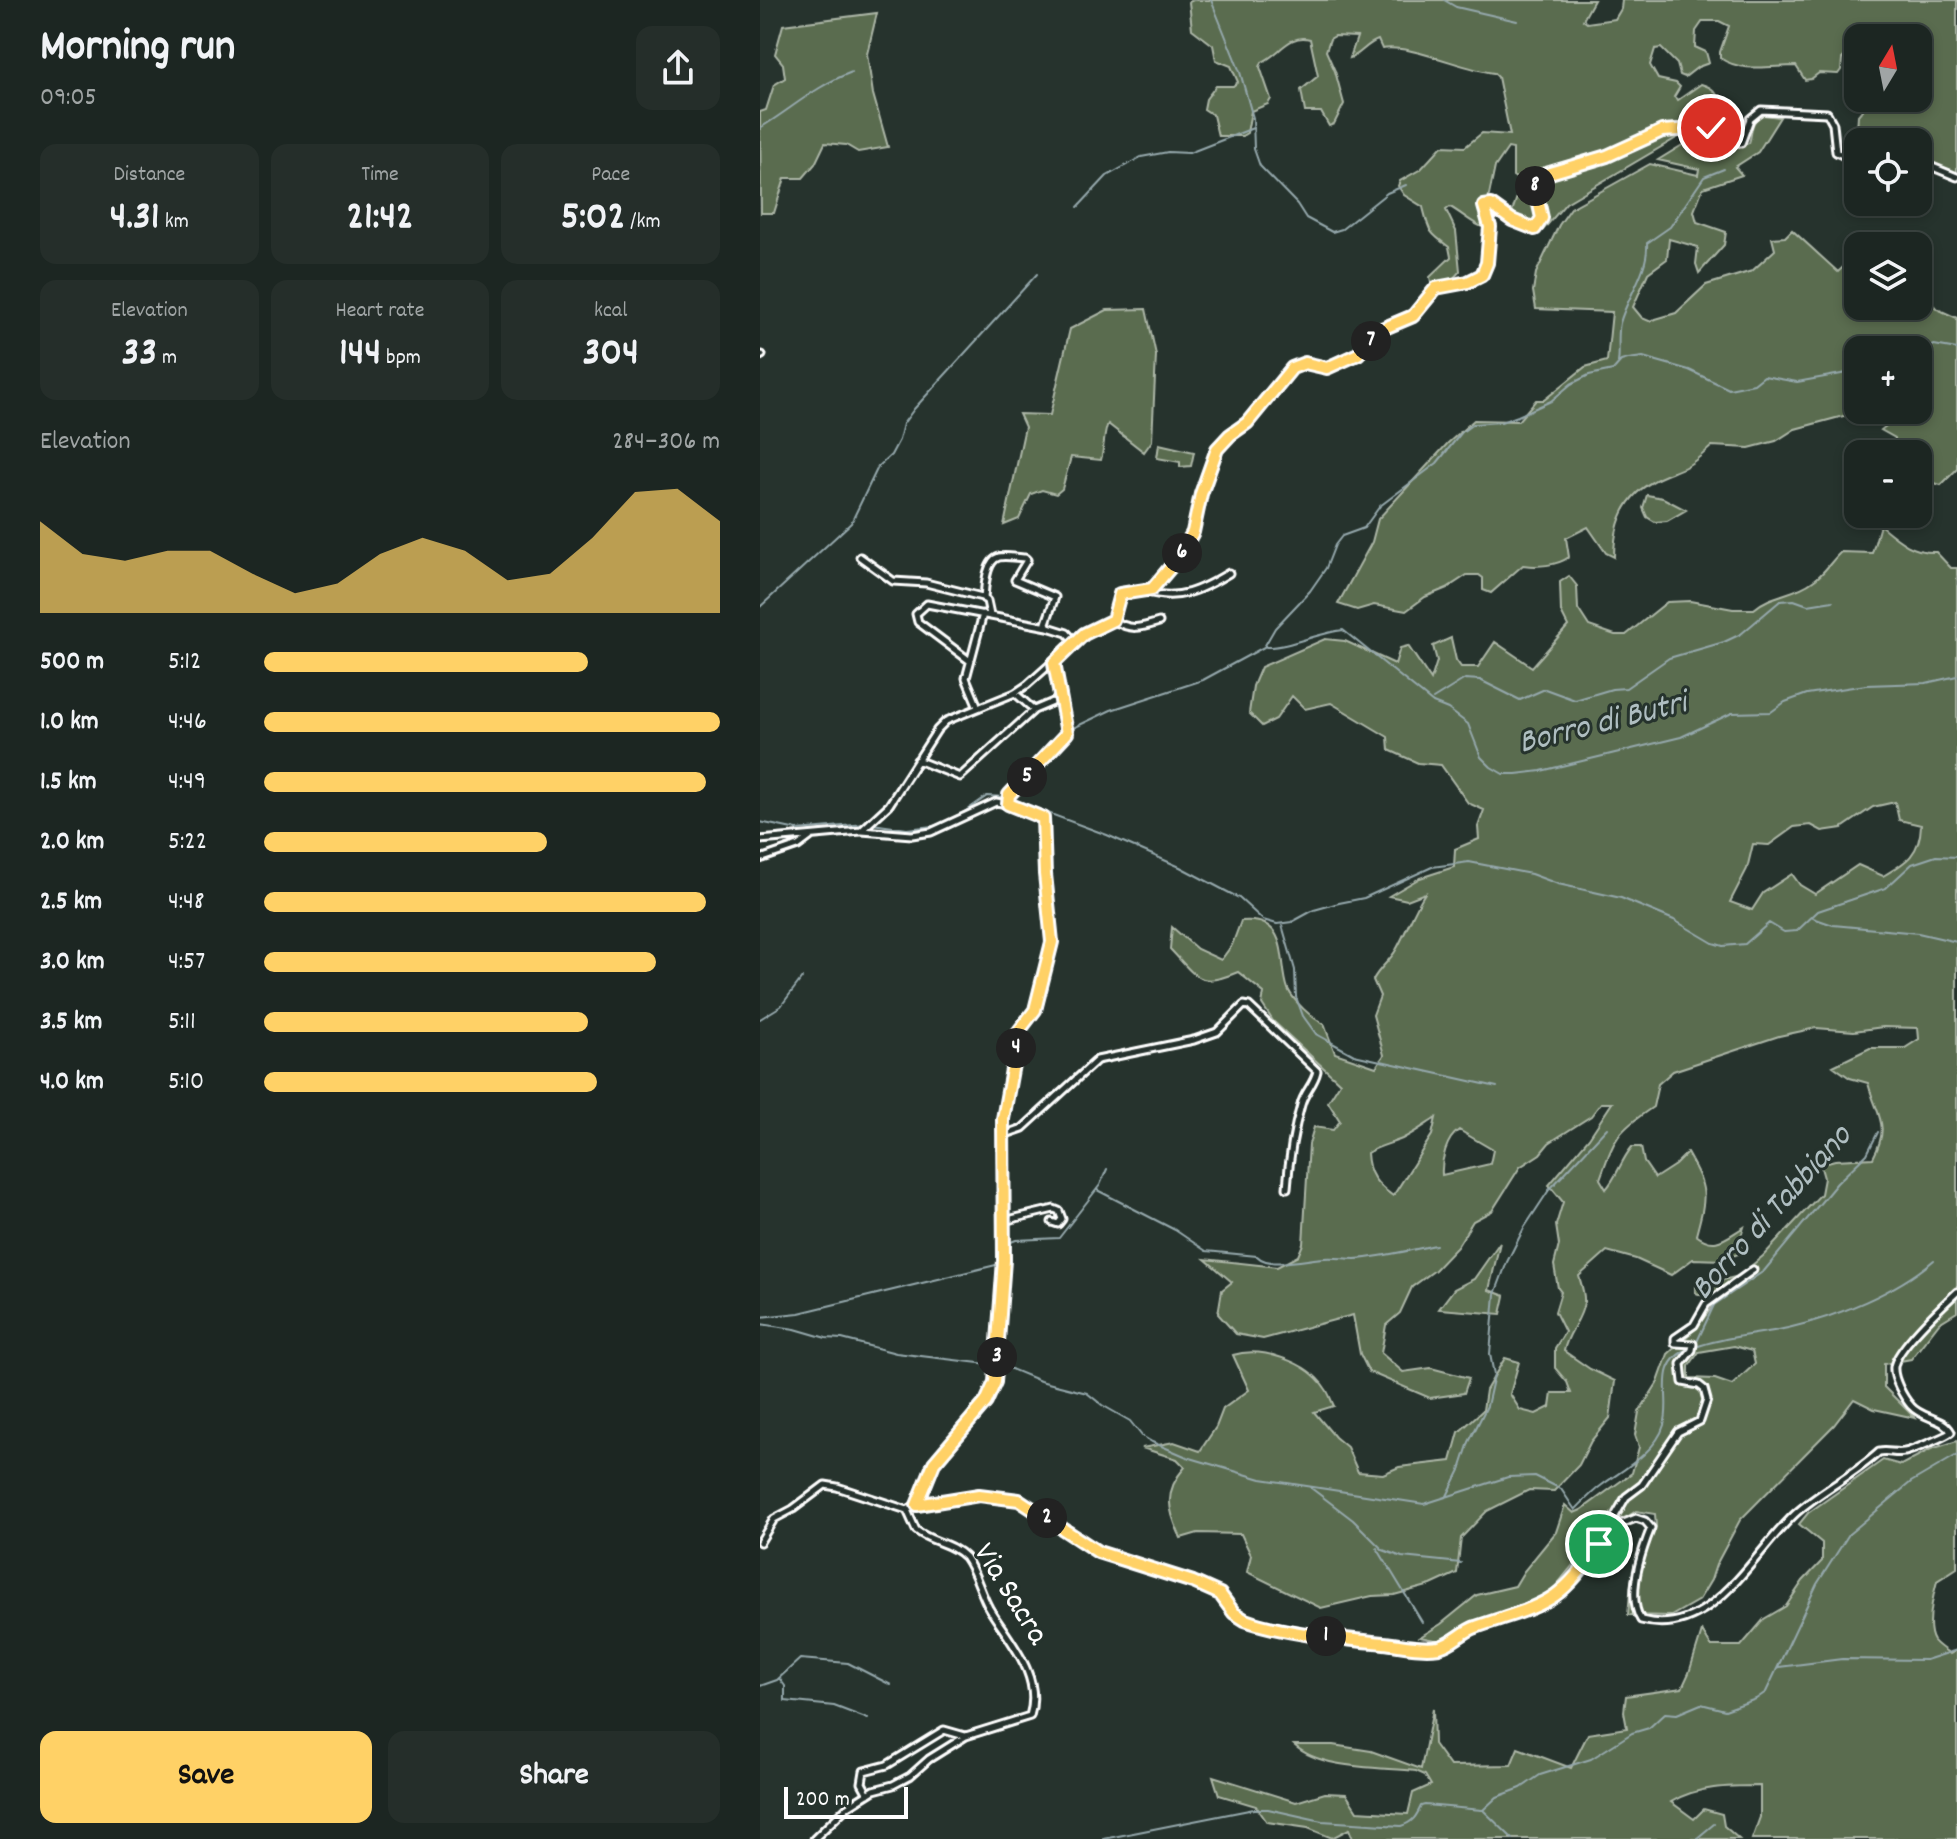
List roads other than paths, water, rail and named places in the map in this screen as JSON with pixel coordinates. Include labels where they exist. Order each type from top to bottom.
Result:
[{"type":"street","points":[[861,831],[889,805],[946,721],[1015,693],[1054,663],[1084,634],[1113,620],[1120,594],[1152,589],[1163,579],[1193,532],[1201,494],[1217,449],[1247,423],[1292,368],[1305,363],[1327,368],[1358,354],[1382,329],[1413,316],[1436,288],[1468,282],[1482,275],[1487,263],[1490,227],[1484,206],[1491,205],[1512,220],[1535,229],[1542,218],[1533,178],[1607,156],[1662,131],[1711,128],[1741,143],[1750,119],[1761,110],[1827,113],[1833,124],[1836,152],[1844,156]]},
{"type":"street","points":[[1932,167],[1957,177]]},
{"type":"street","points":[[860,557],[893,581],[926,583],[984,599]]},
{"type":"street","points":[[978,707],[966,678],[986,614],[985,580],[992,562],[998,557],[1025,558],[1027,560],[1015,580],[1055,597],[1046,623],[1048,627]]},
{"type":"street","points":[[1144,591],[1163,597],[1185,594],[1208,586],[1229,573]]},
{"type":"street","points":[[970,661],[918,622],[916,614],[927,604],[986,614],[1048,627],[1067,633],[1075,642]]},
{"type":"street","points":[[1113,620],[1124,627],[1139,629],[1159,622]]},
{"type":"street","points":[[1008,804],[1009,795],[1067,733],[1054,663]]},
{"type":"street","points":[[1015,693],[1034,710]]},
{"type":"street","points":[[917,760],[960,777],[1034,710],[1060,699]]},
{"type":"street","points":[[760,840],[861,831],[912,835],[931,832],[996,802],[1043,818],[1052,942],[1035,1010],[1019,1031],[1008,1083],[1003,1135],[1004,1260],[995,1382],[986,1402],[934,1463],[917,1505]]},
{"type":"street","points":[[760,859],[805,842],[811,836]]},
{"type":"street","points":[[1003,1135],[1023,1128],[1097,1060],[1194,1040],[1217,1032],[1244,1005],[1249,1006],[1317,1071],[1315,1082],[1301,1101],[1287,1188]]},
{"type":"street","points":[[1003,1221],[1054,1209],[1059,1211],[1062,1219],[1058,1224],[1052,1222]]},
{"type":"street","points":[[1599,1544],[1626,1497],[1642,1485],[1678,1432],[1700,1421],[1705,1410],[1707,1400],[1704,1389],[1683,1382],[1681,1364],[1693,1344],[1675,1343],[1675,1338],[1694,1325],[1706,1304],[1753,1270]]},
{"type":"street","points":[[760,1542],[774,1519],[825,1485],[907,1510],[917,1505],[979,1495],[1019,1500],[1098,1552],[1193,1582],[1220,1594],[1234,1613],[1245,1620],[1352,1641],[1410,1647],[1445,1645],[1473,1627],[1519,1614],[1554,1598],[1616,1526],[1636,1518],[1645,1521],[1651,1528],[1641,1558],[1635,1606],[1641,1620],[1652,1623],[1676,1621],[1712,1605],[1725,1595],[1769,1540],[1794,1515],[1879,1452],[1906,1452],[1951,1432],[1950,1428],[1922,1415],[1911,1406],[1894,1376],[1894,1364],[1912,1336],[1957,1292]]},
{"type":"street","name":"Via Sacra","points":[[814,1839],[847,1807],[910,1776],[929,1759],[966,1736],[1030,1716],[1033,1702],[1026,1665],[989,1607],[966,1559],[956,1549],[916,1530],[907,1510]]},
{"type":"street","points":[[868,1794],[862,1783],[864,1771],[887,1765],[944,1730],[966,1736]]},
{"type":"waterway","points":[[1211,0],[1240,72],[1253,118],[1254,149],[1260,166],[1297,204],[1306,218],[1332,232],[1342,229],[1387,193],[1406,185]]},
{"type":"waterway","points":[[1444,0],[1456,7],[1517,21]]},
{"type":"waterway","points":[[760,128],[815,91],[852,72]]},
{"type":"waterway","points":[[1078,207],[1107,176],[1141,157],[1168,152],[1189,153],[1253,128]]},
{"type":"waterway","points":[[1618,363],[1620,323],[1645,263],[1647,243],[1670,227],[1704,177],[1724,169]]},
{"type":"waterway","points":[[760,607],[851,523],[878,467],[891,455],[903,424],[914,409],[1037,274]]},
{"type":"waterway","points":[[1932,346],[1957,349]]},
{"type":"waterway","points":[[1069,730],[1111,710],[1203,680],[1264,647],[1275,628],[1310,591],[1342,536],[1364,528],[1380,506],[1437,463],[1462,432],[1473,424],[1501,422],[1518,416],[1551,401],[1571,384],[1589,375],[1613,370],[1621,361],[1628,359],[1643,357],[1689,370],[1729,389],[1754,384],[1764,376],[1797,382],[1844,374]]},
{"type":"waterway","points":[[1433,699],[1465,679],[1480,680],[1520,700],[1545,689],[1575,700],[1626,688],[1669,658],[1741,634],[1780,601],[1794,600],[1808,605],[1833,601]]},
{"type":"waterway","name":"Borro di Butri","points":[[1266,647],[1343,630],[1433,703],[1448,709],[1468,724],[1481,757],[1503,774],[1541,771],[1681,737],[1732,713],[1771,712],[1785,702],[1807,694],[1866,685],[1926,683],[1957,676]]},
{"type":"waterway","points":[[957,817],[987,796],[1005,797],[1107,835],[1180,867],[1239,898],[1263,920],[1277,924],[1292,922],[1314,910],[1364,898],[1432,867],[1469,862],[1531,874],[1558,884],[1621,898],[1674,920],[1723,946],[1745,944],[1769,923],[1784,932],[1797,931],[1818,911],[1886,888],[1912,864],[1936,856],[1957,857]]},
{"type":"waterway","points":[[760,822],[797,830],[866,824]]},
{"type":"waterway","points":[[872,824],[907,829],[941,825]]},
{"type":"waterway","points":[[1813,918],[1833,925],[1918,933],[1957,942]]},
{"type":"waterway","points":[[1282,925],[1295,970],[1296,997],[1303,1016],[1316,1034],[1354,1055],[1497,1087]]},
{"type":"waterway","points":[[760,1019],[781,1006],[802,978]]},
{"type":"waterway","points":[[1447,1496],[1487,1406],[1494,1375],[1490,1354],[1495,1294],[1507,1262],[1524,1228],[1549,1190],[1607,1128]]},
{"type":"waterway","name":"Borro di Tabbiano","points":[[1695,1346],[1714,1305],[1764,1271],[1837,1183],[1867,1154],[1878,1132]]},
{"type":"waterway","points":[[1007,1256],[1011,1242],[1016,1240],[1059,1238],[1100,1185],[1107,1169]]},
{"type":"waterway","points":[[1097,1190],[1175,1230],[1206,1251],[1257,1256],[1270,1262],[1365,1258],[1436,1245]]},
{"type":"waterway","points":[[1696,1347],[1718,1340],[1788,1328],[1846,1310],[1902,1283],[1934,1260]]},
{"type":"waterway","points":[[760,1317],[799,1313],[1000,1264]]},
{"type":"waterway","name":"Borro di Tabbiano","points":[[760,1324],[842,1339],[896,1353],[1004,1366],[1040,1381],[1087,1393],[1130,1421],[1142,1436],[1152,1442],[1187,1457],[1261,1479],[1424,1504],[1508,1477],[1535,1476],[1561,1489],[1575,1510],[1654,1444],[1666,1414],[1667,1372],[1678,1355],[1690,1348]]},
{"type":"waterway","points":[[1483,1810],[1497,1797],[1521,1788],[1540,1775],[1591,1759],[1632,1733],[1649,1728],[1665,1713],[1677,1714],[1701,1704],[1725,1710],[1766,1692],[1817,1584],[1849,1534],[1911,1482],[1957,1455]]},
{"type":"waterway","points":[[1311,1488],[1353,1520],[1383,1550],[1402,1557],[1461,1563]]},
{"type":"waterway","points":[[1377,1548],[1422,1622]]},
{"type":"waterway","points":[[1779,1667],[1842,1659],[1926,1660],[1957,1650]]},
{"type":"waterway","points":[[760,1686],[777,1680],[800,1659],[848,1663],[891,1685]]},
{"type":"waterway","points":[[779,1678],[785,1686],[785,1701],[834,1706],[868,1719]]},
{"type":"waterway","points":[[1103,1839],[1254,1809],[1268,1809],[1322,1821],[1401,1826],[1411,1821],[1425,1805],[1482,1810]]},
{"type":"waterway","points":[[1484,1811],[1513,1839]]},
{"type":"waterway","points":[[1696,1839],[1714,1824]]}]
